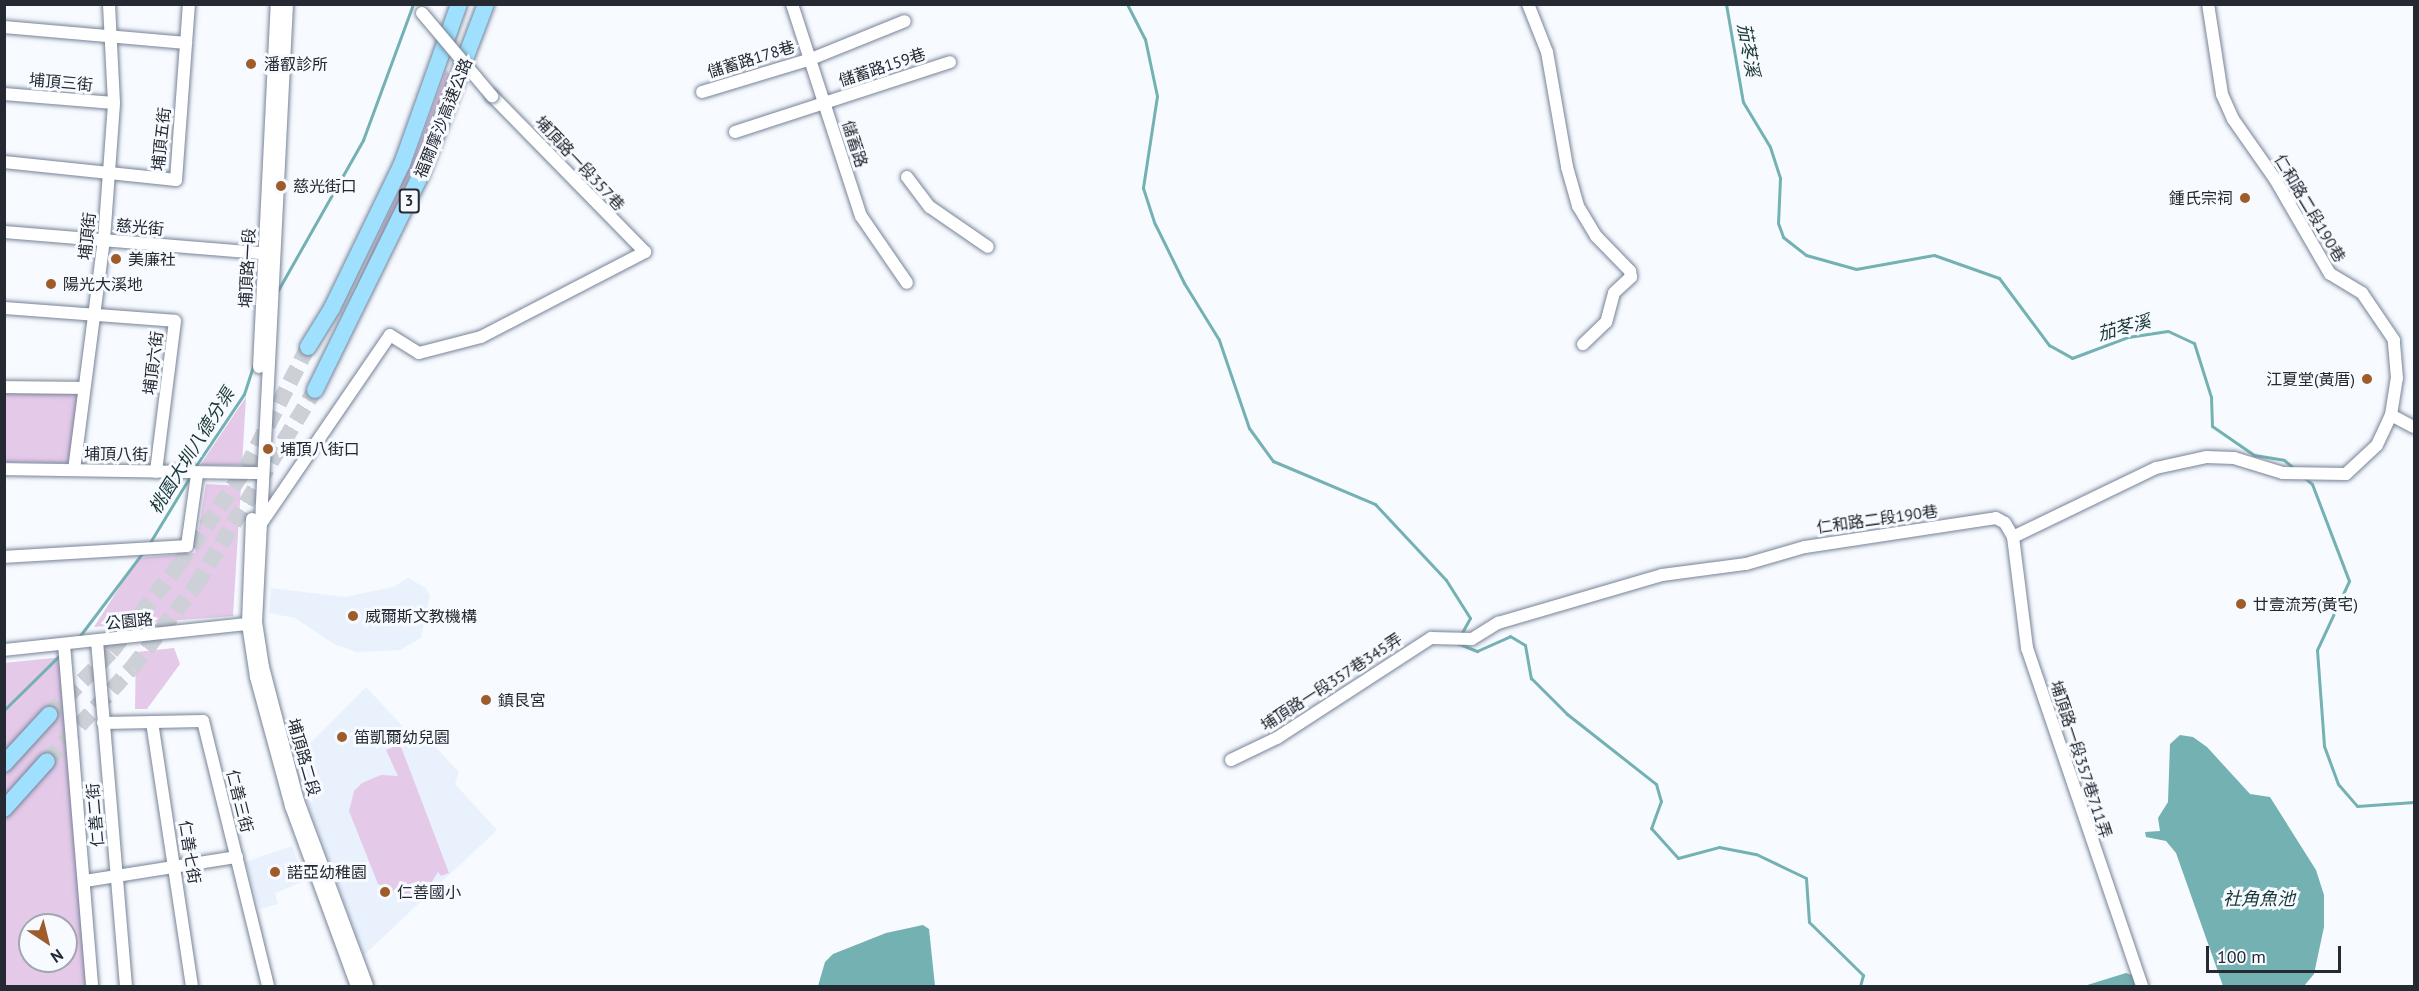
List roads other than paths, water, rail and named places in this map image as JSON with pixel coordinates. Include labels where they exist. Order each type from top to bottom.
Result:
[{"type":"highway","name":"福爾摩沙高速公路","points":[[309,346],[332,308],[402,164],[459,4]]},
{"type":"highway","name":"福爾摩沙高速公路","points":[[315,390],[421,175],[486,4]]},
{"type":"highway","points":[[332,308],[351,315]]},
{"type":"highway","points":[[4,764],[49,715]]},
{"type":"highway","points":[[4,808],[47,761]]},
{"type":"street","name":"埔頂街","points":[[74,470],[104,240],[114,103],[109,4]]},
{"type":"street","name":"埔頂五街","points":[[4,162],[176,180],[189,4]]},
{"type":"street","name":"埔頂路一段","points":[[256,530],[269,254],[277,4]]},
{"type":"street","name":"埔頂路一段","points":[[269,254],[287,4]]},
{"type":"street","name":"儲蓄路","points":[[792,4],[861,216],[907,283]]},
{"type":"street","points":[[1528,4],[1547,52],[1567,167],[1578,206],[1601,242],[1630,271],[1631,277],[1614,293],[1606,322],[1583,344]]},
{"type":"street","name":"仁和路二段190巷","points":[[1455,637],[1481,636],[1497,623],[1662,575],[1746,564],[1805,547],[1996,518],[2005,523],[2013,537],[2156,468],[2206,457],[2225,458],[2283,473],[2318,474],[2346,474],[2364,460],[2377,445],[2391,415],[2397,378],[2394,340],[2362,293],[2330,274],[2275,179],[2233,119],[2222,94],[2208,4]]},
{"type":"street","name":"埔頂路一段357巷","points":[[256,530],[390,335],[419,353],[481,337],[645,252],[492,96],[419,9]]},
{"type":"street","name":"儲蓄路178巷","points":[[702,92],[811,59],[905,21]]},
{"type":"street","points":[[4,27],[186,43]]},
{"type":"street","name":"儲蓄路159巷","points":[[735,132],[950,62]]},
{"type":"street","name":"埔頂三街","points":[[4,94],[114,103]]},
{"type":"street","points":[[908,177],[930,207],[988,247]]},
{"type":"street","name":"慈光街","points":[[4,232],[269,254]]},
{"type":"street","name":"埔頂六街","points":[[4,308],[176,321],[156,472]]},
{"type":"street","points":[[4,387],[84,388]]},
{"type":"street","points":[[2391,415],[2415,427]]},
{"type":"street","name":"埔頂八街","points":[[4,469],[197,475],[258,473]]},
{"type":"street","points":[[4,557],[187,546],[197,475]]},
{"type":"street","name":"埔頂路二段","points":[[256,530],[252,623],[256,677],[291,806],[357,987]]},
{"type":"street","name":"埔頂路一段357巷711弄","points":[[2013,537],[2027,648],[2142,987]]},
{"type":"street","name":"埔頂路二段","points":[[252,623],[298,801],[367,987]]},
{"type":"street","name":"公園路","points":[[4,650],[252,623]]},
{"type":"street","name":"埔頂路一段357巷345弄","points":[[1231,760],[1277,738],[1404,653],[1431,638],[1455,637]]},
{"type":"street","name":"仁善二街","points":[[97,641],[126,987]]},
{"type":"street","points":[[64,644],[92,987]]},
{"type":"street","name":"仁善三街","points":[[103,723],[203,721],[268,987]]},
{"type":"street","name":"仁善七街","points":[[152,722],[176,867],[192,987]]},
{"type":"street","points":[[85,881],[237,857]]},
{"type":"water","name":"社角魚池","points":[[2180,735],[2193,737],[2207,747],[2250,794],[2270,797],[2316,870],[2324,895],[2324,927],[2314,974],[2304,986],[2223,986],[2176,853],[2166,841],[2146,837],[2145,832],[2160,831],[2158,818],[2168,802],[2170,744]]},
{"type":"water","points":[[923,925],[929,929],[935,986],[818,986],[825,962],[833,954],[886,933]]},
{"type":"water","points":[[2126,973],[2132,975],[2138,986],[2084,986]]},
{"type":"waterway","name":"桃園大圳八德分渠","points":[[277,292],[363,140],[413,4]]},
{"type":"waterway","points":[[1127,4],[1145,39],[1157,96],[1143,188],[1155,224],[1184,283],[1219,340],[1249,428],[1273,461],[1375,504],[1446,580],[1470,618],[1461,634]]},
{"type":"waterway","name":"茄苳溪","points":[[1726,4],[1743,102],[1770,147],[1780,178],[1778,223],[1783,237],[1806,255],[1856,269],[1934,255],[1999,278],[2049,345],[2072,358],[2128,337],[2168,331],[2194,343],[2211,397],[2212,426],[2254,455],[2284,460],[2296,470]]},
{"type":"waterway","name":"桃園大圳八德分渠","points":[[195,467],[244,394],[254,364]]},
{"type":"waterway","name":"桃園大圳八德分渠","points":[[149,544],[191,475]]},
{"type":"waterway","name":"茄苳溪","points":[[2305,478],[2312,484],[2349,581],[2317,650],[2324,746],[2338,784],[2357,806],[2414,802]]},
{"type":"waterway","name":"桃園大圳八德分渠","points":[[79,637],[143,552]]},
{"type":"waterway","points":[[1457,643],[1477,651],[1510,636],[1525,645],[1531,678],[1567,714],[1656,784],[1661,801],[1651,828],[1678,858],[1719,847],[1756,854],[1806,878],[1809,922],[1863,975],[1860,986]]},
{"type":"waterway","name":"桃園大圳八德分渠","points":[[4,710],[61,654]]},
{"type":"tunnel","points":[[49,715],[111,652],[178,566],[246,468],[308,347]]},
{"type":"tunnel","points":[[47,761],[132,668],[196,585],[315,390]]},
{"type":"place","name":"潘叡診所","points":[[251,64]]},
{"type":"place","name":"慈光街口","points":[[281,186]]},
{"type":"place","name":"鍾氏宗祠","points":[[2245,198]]},
{"type":"place","name":"美廉社","points":[[116,259]]},
{"type":"place","name":"陽光大溪地","points":[[51,284]]},
{"type":"place","name":"江夏堂(黃厝)","points":[[2367,379]]},
{"type":"place","name":"埔頂八街口","points":[[268,449]]},
{"type":"place","name":"廿壹流芳(黃宅)","points":[[2241,604]]},
{"type":"place","name":"威爾斯文教機構","points":[[353,616]]},
{"type":"place","name":"鎮艮宮","points":[[486,700]]},
{"type":"place","name":"笛凱爾幼兒園","points":[[342,737]]},
{"type":"place","name":"諾亞幼稚園","points":[[275,872]]},
{"type":"place","name":"仁善國小","points":[[385,892]]}]
